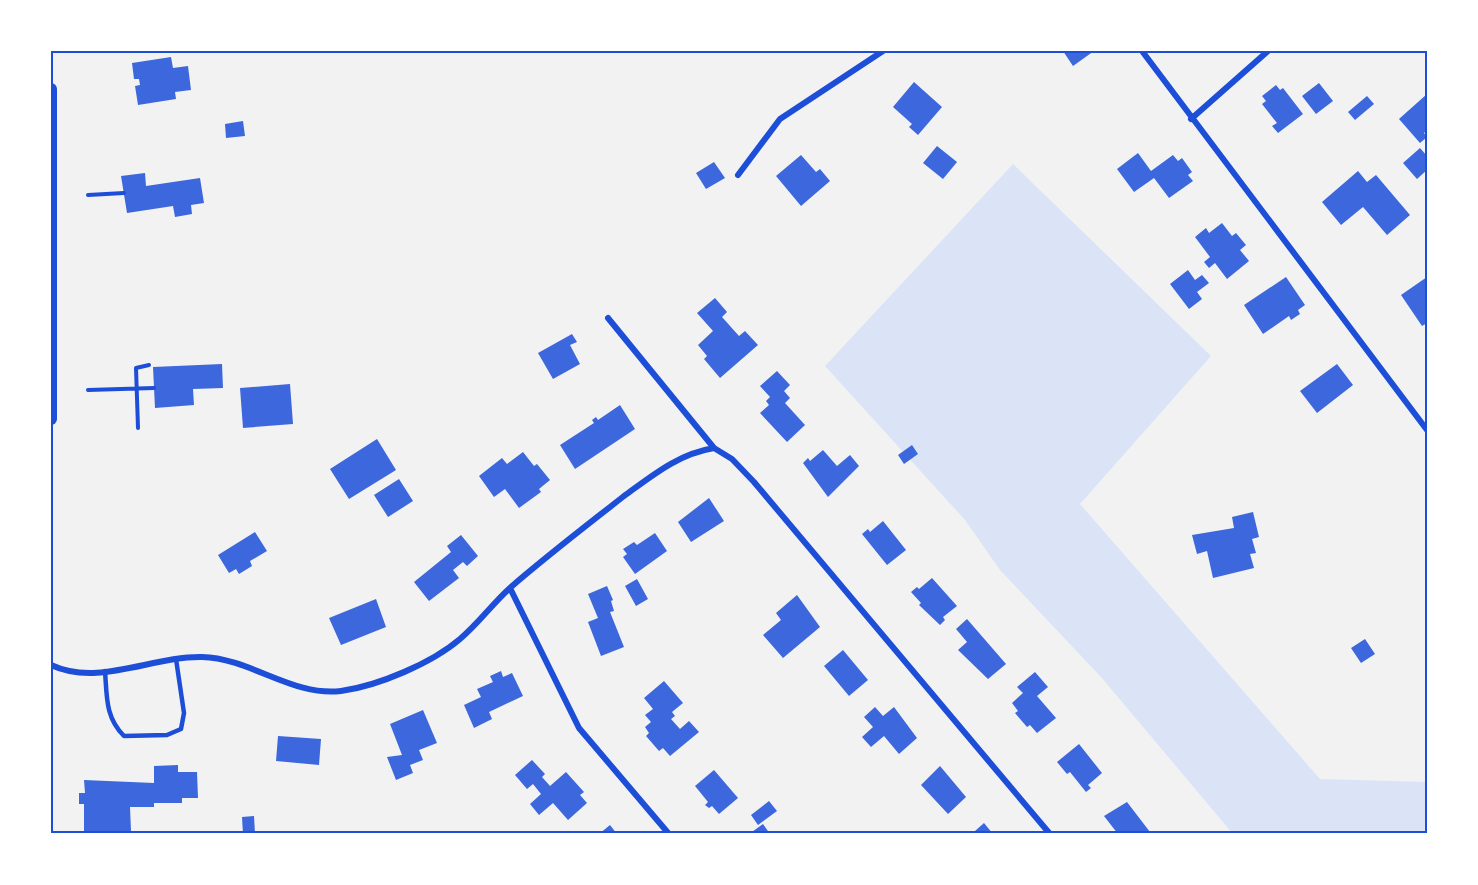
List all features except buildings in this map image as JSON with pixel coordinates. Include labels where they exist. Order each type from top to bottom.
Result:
[{"type":"main road","points":[[51,89],[51,419]]},
{"type":"street","points":[[738,175],[780,119],[883,51]]},
{"type":"street","points":[[1142,51],[1427,430]]},
{"type":"street","points":[[1191,119],[1268,51]]},
{"type":"street","points":[[608,318],[714,448],[732,459],[754,482],[1050,834]]},
{"type":"street","points":[[51,665],[67,672],[105,671],[202,657],[229,660],[307,689],[330,692],[345,690],[399,673],[438,656],[461,639],[510,588],[577,532],[671,461],[697,451],[714,448]]},
{"type":"street","points":[[510,588],[579,728],[669,834]]},
{"type":"lane","points":[[105,671],[108,714],[116,728],[124,736],[167,735],[181,729],[184,712],[177,659]]},
{"type":"path","points":[[88,195],[124,193]]},
{"type":"path","points":[[138,428],[136,368],[149,365]]},
{"type":"path","points":[[88,390],[154,388]]},
{"type":"shaded area","points":[[1013,164],[1211,356],[1080,504],[1320,779],[1427,782],[1427,834],[1233,834],[1101,677],[1000,570],[965,520],[825,366]]}]
